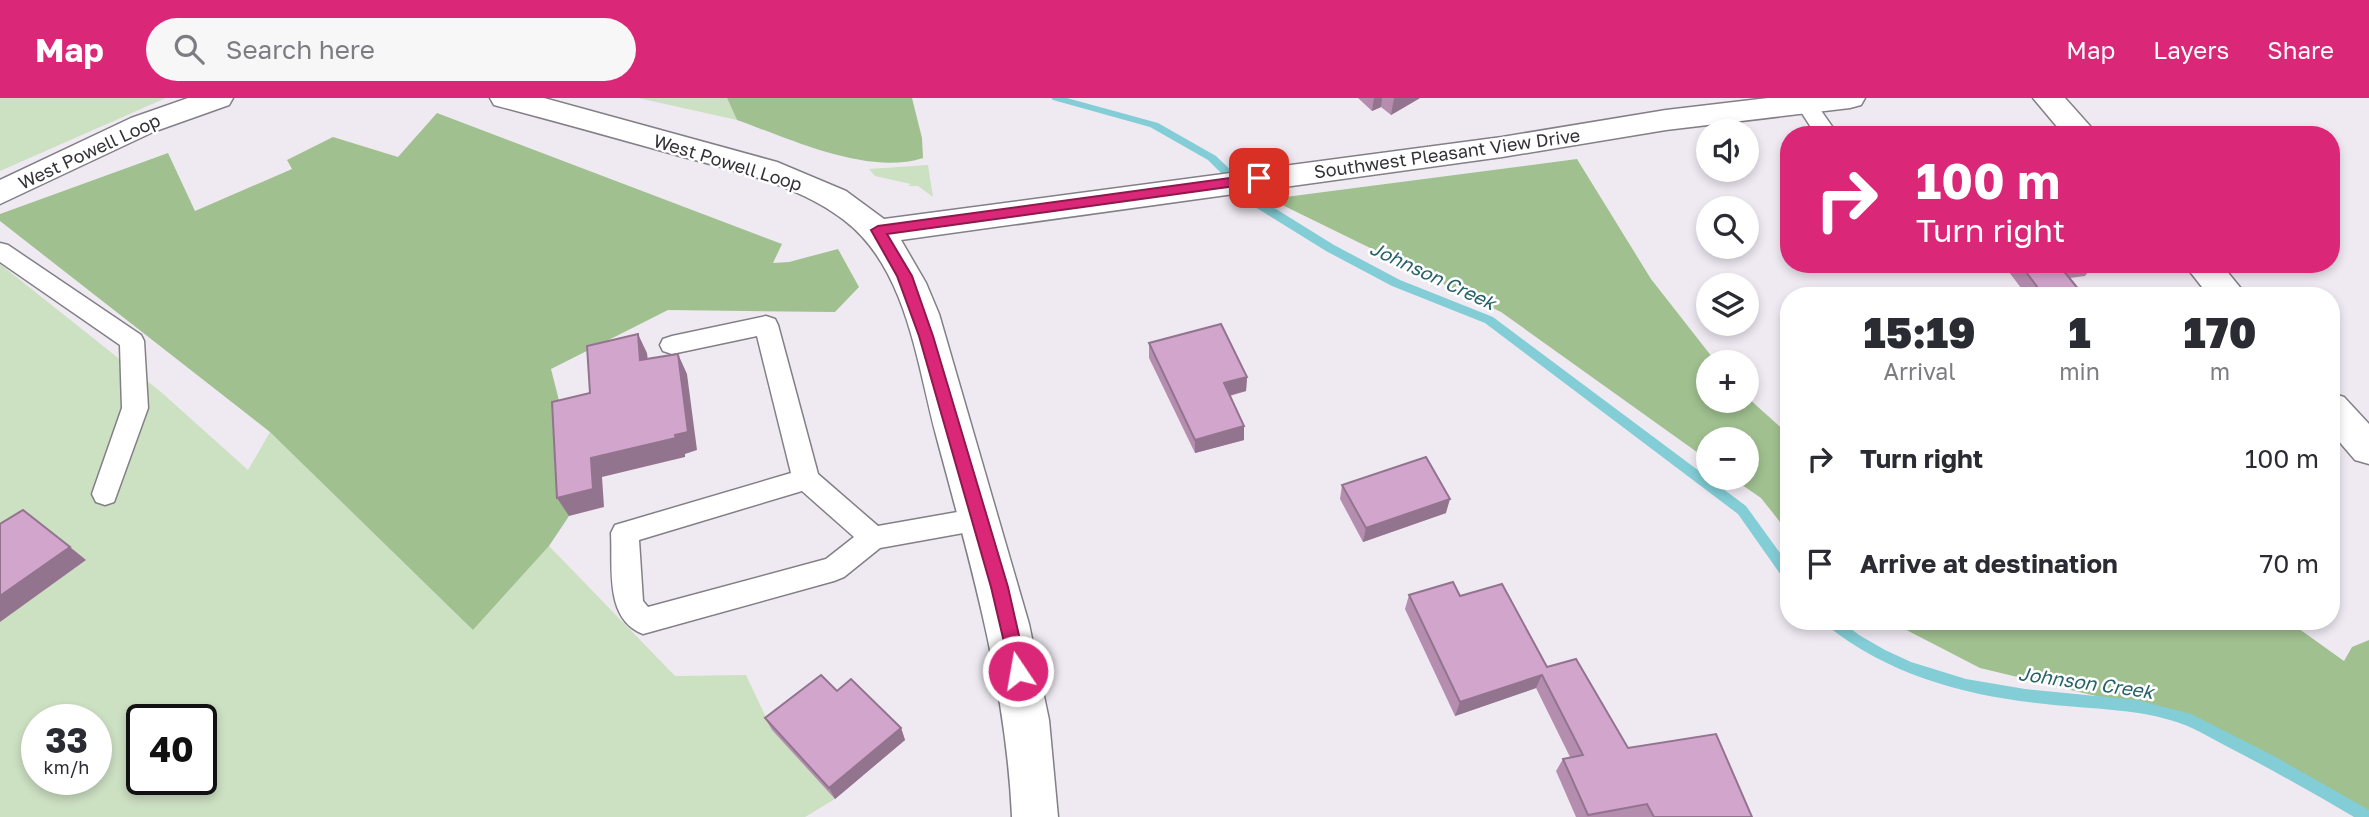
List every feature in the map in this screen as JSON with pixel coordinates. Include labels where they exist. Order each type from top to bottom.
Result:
[{"type":"street","name":"West Powell Loop","points":[[0,193],[142,125],[218,98]]},
{"type":"street","name":"West Powell Loop","points":[[505,98],[781,175],[825,194],[856,212],[878,230],[892,252],[912,297],[980,519],[1018,671],[1032,763],[1035,817]]},
{"type":"street","name":"Southwest Pleasant View Drive","points":[[878,230],[1502,147],[1666,120],[1850,98]]},
{"type":"street","points":[[2048,98],[2074,126]]},
{"type":"street","points":[[2209,273],[2222,287]]},
{"type":"street","points":[[2340,417],[2369,449]]},
{"type":"lane","points":[[1806,104],[1821,126]]},
{"type":"lane","points":[[0,251],[132,341],[135,408],[105,494]]},
{"type":"lane","points":[[672,345],[766,325],[806,479],[873,538]]},
{"type":"lane","points":[[806,479],[625,533],[629,606],[643,621],[834,569],[873,538],[980,519]]},
{"type":"green space","points":[[0,98],[166,98],[0,171]]},
{"type":"green space","points":[[638,98],[727,98],[737,120]]},
{"type":"green space","points":[[727,98],[912,98],[922,138],[923,158],[878,162],[829,153],[737,120]]},
{"type":"green space","points":[[437,113],[782,244],[773,263],[789,262],[838,249],[859,287],[835,312],[668,310],[551,369],[564,420],[569,516],[549,546],[473,630],[270,432],[0,221],[0,214],[168,153],[195,211],[292,169],[287,160],[333,137],[398,157]]},
{"type":"green space","points":[[1577,159],[1651,279],[1707,350],[1696,350],[1696,413],[1759,413],[1759,408],[1780,427],[1780,522],[1761,498],[1749,490],[1759,490],[1759,427],[1696,427],[1696,451],[1501,312],[1270,199]]},
{"type":"green space","points":[[928,165],[933,197],[918,186],[908,186],[911,184],[875,176],[869,169]]},
{"type":"green space","points":[[0,264],[161,392],[248,470],[270,432],[369,524],[473,630],[549,546],[675,676],[746,675],[772,730],[835,799],[805,817],[0,817]]},
{"type":"green space","points":[[1906,630],[2301,630],[2344,661],[2352,647],[2369,640],[2369,817],[2292,772],[2187,718],[1980,668]]},
{"type":"building","points":[[2027,273],[2065,273],[2077,287],[2037,287]]},
{"type":"building","points":[[1221,324],[1247,377],[1224,383],[1244,426],[1195,440],[1149,343]]},
{"type":"building","points":[[638,334],[640,360],[678,354],[688,432],[675,435],[676,438],[591,458],[593,489],[557,498],[552,402],[590,393],[587,346]]},
{"type":"building","points":[[1426,457],[1450,499],[1366,528],[1342,485]]},
{"type":"building","points":[[23,510],[70,547],[0,596],[0,524]]},
{"type":"building","points":[[1453,582],[1460,596],[1502,584],[1547,667],[1576,659],[1628,748],[1716,734],[1752,817],[1654,817],[1647,804],[1588,815],[1563,759],[1583,755],[1542,675],[1460,702],[1409,595]]},
{"type":"building","points":[[821,675],[837,691],[851,679],[901,728],[829,788],[765,718]]},
{"type":"waterway","name":"Johnson Creek","points":[[1056,98],[1154,125],[1212,158],[1259,204],[1330,248],[1396,283],[1489,320],[1742,510],[1780,563]]},
{"type":"waterway","name":"Johnson Creek","points":[[1842,630],[1880,654],[1907,667],[1966,685],[2025,696],[2137,706],[2191,720],[2368,817]]},
{"type":"route","points":[[1018,671],[999,587],[926,336],[905,276],[878,230],[1259,178]]}]
